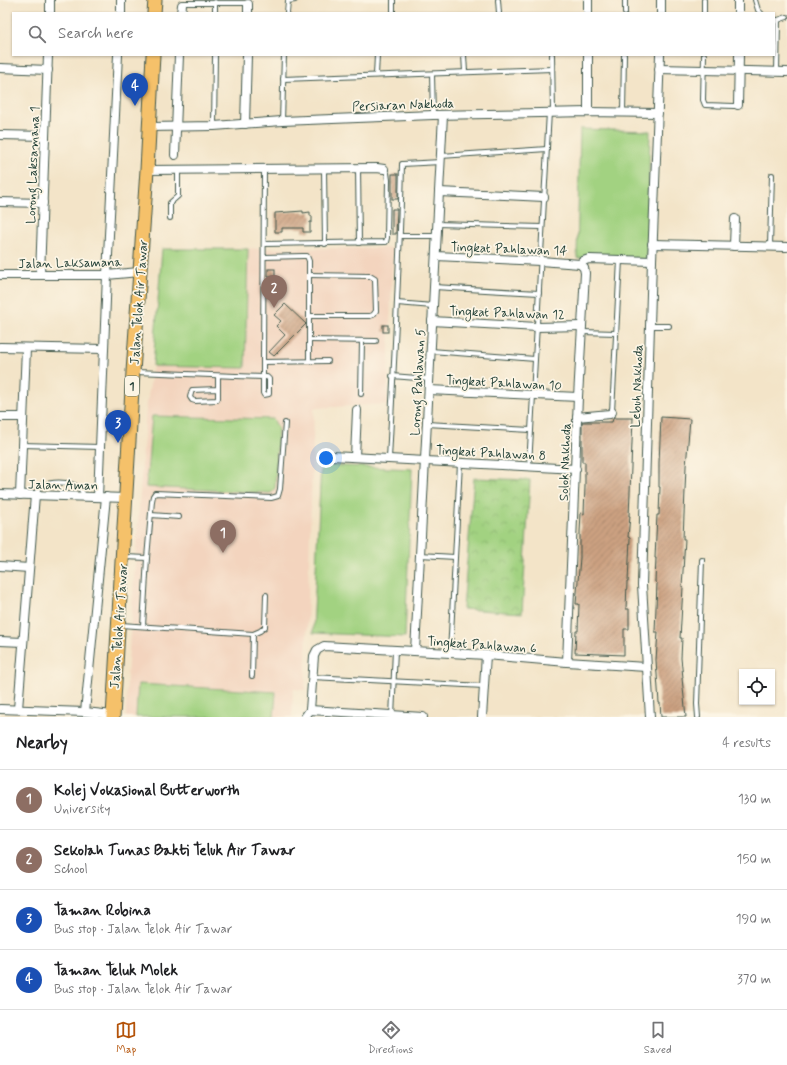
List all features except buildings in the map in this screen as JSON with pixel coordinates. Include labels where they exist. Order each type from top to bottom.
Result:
[{"type":"main road","points":[[154,12],[155,0]]},
{"type":"main road","name":"Jalan Telok Air Tawar","points":[[113,716],[139,272],[147,170],[152,56]]},
{"type":"street","points":[[50,0],[50,12]]},
{"type":"street","points":[[121,0],[121,12]]},
{"type":"street","points":[[588,0],[588,12]]},
{"type":"street","points":[[661,12],[662,0]]},
{"type":"street","points":[[738,0],[738,12]]},
{"type":"street","points":[[248,4],[248,12]]},
{"type":"street","name":"Lorong Laksamana 1","points":[[40,275],[48,56]]},
{"type":"street","name":"Jalan Telok Air Tawar","points":[[85,712],[102,497],[100,447],[118,56]]},
{"type":"street","points":[[175,155],[179,56]]},
{"type":"street","points":[[245,124],[247,56]]},
{"type":"street","points":[[588,56],[588,112]]},
{"type":"street","name":"Lebuh Nakhoda","points":[[650,717],[642,585],[652,244],[660,56]]},
{"type":"street","points":[[738,105],[739,56]]},
{"type":"street","points":[[0,68],[48,70]]},
{"type":"street","points":[[660,69],[787,72]]},
{"type":"street","name":"Persiaran Nakhoda","points":[[149,127],[176,128],[282,121],[433,115],[551,112],[658,113]]},
{"type":"street","name":"Lorong Pahlawan 5","points":[[415,651],[443,115]]},
{"type":"street","points":[[0,135],[45,136]]},
{"type":"street","points":[[147,170],[324,168],[384,169]]},
{"type":"street","points":[[439,192],[544,197]]},
{"type":"street","points":[[0,202],[43,203]]},
{"type":"street","points":[[734,246],[735,219]]},
{"type":"street","points":[[652,244],[787,247]]},
{"type":"street","name":"Tingkat Pahlawan 14","points":[[436,256],[580,264],[589,259],[652,261]]},
{"type":"street","name":"Solok Nakhoda","points":[[567,662],[581,329],[585,274],[584,268],[580,264]]},
{"type":"street","name":"Jalan Laksamana","points":[[0,275],[107,275],[139,272]]},
{"type":"street","name":"Tingkat Pahlawan 12","points":[[432,321],[581,329]]},
{"type":"street","points":[[0,347],[104,349]]},
{"type":"street","points":[[20,495],[26,348]]},
{"type":"street","name":"Tingkat Pahlawan 10","points":[[429,390],[578,397]]},
{"type":"street","points":[[355,457],[357,410]]},
{"type":"street","points":[[577,417],[610,414],[612,412]]},
{"type":"street","points":[[0,417],[23,417]]},
{"type":"street","name":"Tingkat Pahlawan 8","points":[[332,456],[576,469]]},
{"type":"street","name":"Jalan Aman","points":[[0,494],[126,498]]},
{"type":"street","points":[[18,709],[35,496]]},
{"type":"street","points":[[0,566],[29,568]]},
{"type":"street","points":[[0,641],[23,642]]},
{"type":"street","name":"Tingkat Pahlawan 6","points":[[312,677],[314,656],[317,650],[324,646],[486,655],[646,667]]},
{"type":"street","points":[[482,717],[486,655]]},
{"type":"street","points":[[305,717],[310,710],[312,677]]},
{"type":"street","points":[[0,709],[85,712],[113,716]]},
{"type":"street","points":[[310,710],[423,717]]},
{"type":"lane","points":[[286,12],[288,1],[295,0]]},
{"type":"lane","points":[[392,0],[393,12]]},
{"type":"lane","points":[[498,0],[499,12]]},
{"type":"lane","points":[[625,0],[625,12]]},
{"type":"lane","points":[[704,0],[704,12]]},
{"type":"lane","points":[[755,0],[760,12]]},
{"type":"lane","points":[[215,2],[215,12]]},
{"type":"lane","points":[[181,9],[184,3],[215,2],[248,4]]},
{"type":"lane","points":[[777,72],[776,20],[787,17]]},
{"type":"lane","points":[[214,126],[215,56]]},
{"type":"lane","points":[[282,121],[284,56]]},
{"type":"lane","points":[[376,75],[377,56]]},
{"type":"lane","points":[[464,56],[465,72]]},
{"type":"lane","points":[[529,466],[542,227],[551,112],[552,56]]},
{"type":"lane","points":[[623,113],[624,56]]},
{"type":"lane","points":[[704,56],[703,100],[705,105],[738,105]]},
{"type":"lane","points":[[284,79],[552,69]]},
{"type":"lane","points":[[432,74],[433,115]]},
{"type":"lane","points":[[389,459],[402,164],[547,149]]},
{"type":"lane","points":[[324,168],[325,244]]},
{"type":"lane","points":[[358,168],[359,243]]},
{"type":"lane","points":[[133,372],[263,377],[264,169]]},
{"type":"lane","points":[[264,244],[386,242],[388,180],[387,173],[384,169]]},
{"type":"lane","points":[[170,218],[170,203],[178,196],[178,170]]},
{"type":"lane","points":[[770,247],[772,175]]},
{"type":"lane","points":[[437,224],[542,227]]},
{"type":"lane","points":[[400,236],[437,236]]},
{"type":"lane","points":[[264,257],[307,256],[309,261],[309,361]]},
{"type":"lane","points":[[612,412],[620,260]]},
{"type":"lane","points":[[309,275],[370,276],[375,279],[376,310],[373,315],[370,316],[309,316]]},
{"type":"lane","points":[[434,287],[539,293]]},
{"type":"lane","points":[[397,303],[433,306]]},
{"type":"lane","points":[[650,326],[668,326]]},
{"type":"lane","points":[[581,329],[616,333]]},
{"type":"lane","points":[[309,340],[376,341]]},
{"type":"lane","points":[[361,394],[362,341]]},
{"type":"lane","points":[[431,351],[535,358]]},
{"type":"lane","points":[[263,362],[328,361]]},
{"type":"lane","points":[[218,376],[218,389],[217,400],[196,401],[192,400],[190,397],[192,390],[218,389]]},
{"type":"lane","points":[[392,376],[429,378]]},
{"type":"lane","points":[[143,626],[147,558],[153,496],[156,493],[271,498],[278,496],[280,489],[285,423]]},
{"type":"lane","points":[[427,424],[531,430]]},
{"type":"lane","points":[[22,445],[100,447]]},
{"type":"lane","points":[[450,653],[460,463]]},
{"type":"lane","points":[[35,496],[40,486],[46,483],[59,482],[80,487],[84,497]]},
{"type":"lane","points":[[151,515],[179,517]]},
{"type":"lane","points":[[420,555],[455,557]]},
{"type":"lane","points":[[123,557],[147,558]]},
{"type":"lane","points":[[698,717],[697,704],[702,560]]},
{"type":"lane","points":[[118,625],[253,634],[265,627],[266,595]]},
{"type":"lane","points":[[252,676],[253,634]]},
{"type":"lane","points":[[392,716],[396,650]]},
{"type":"lane","points":[[312,677],[484,686]]},
{"type":"shaded area","points":[[393,248],[387,404],[314,408],[305,690],[293,689],[292,717],[126,717],[127,677],[146,409],[153,366],[162,249]]},
{"type":"green space","points":[[580,129],[650,131],[647,260],[577,258]]},
{"type":"green space","points":[[162,249],[248,249],[245,368],[153,366]]},
{"type":"green space","points":[[152,416],[273,419],[278,428],[275,488],[271,493],[146,487]]},
{"type":"green space","points":[[321,465],[412,469],[405,637],[313,633]]},
{"type":"green space","points":[[474,478],[530,480],[522,613],[463,609]]},
{"type":"green space","points":[[138,684],[276,692],[274,717],[136,717]]},
{"type":"place","name":"Taman Teluk Molek","points":[[135,106]]},
{"type":"place","name":"Sekolah Tunas Bakti Teluk Air Tawar","points":[[274,308]]},
{"type":"place","name":"Taman Robina","points":[[118,443]]},
{"type":"place","name":"Kolej Vokasional Butterworth","points":[[223,553]]}]
